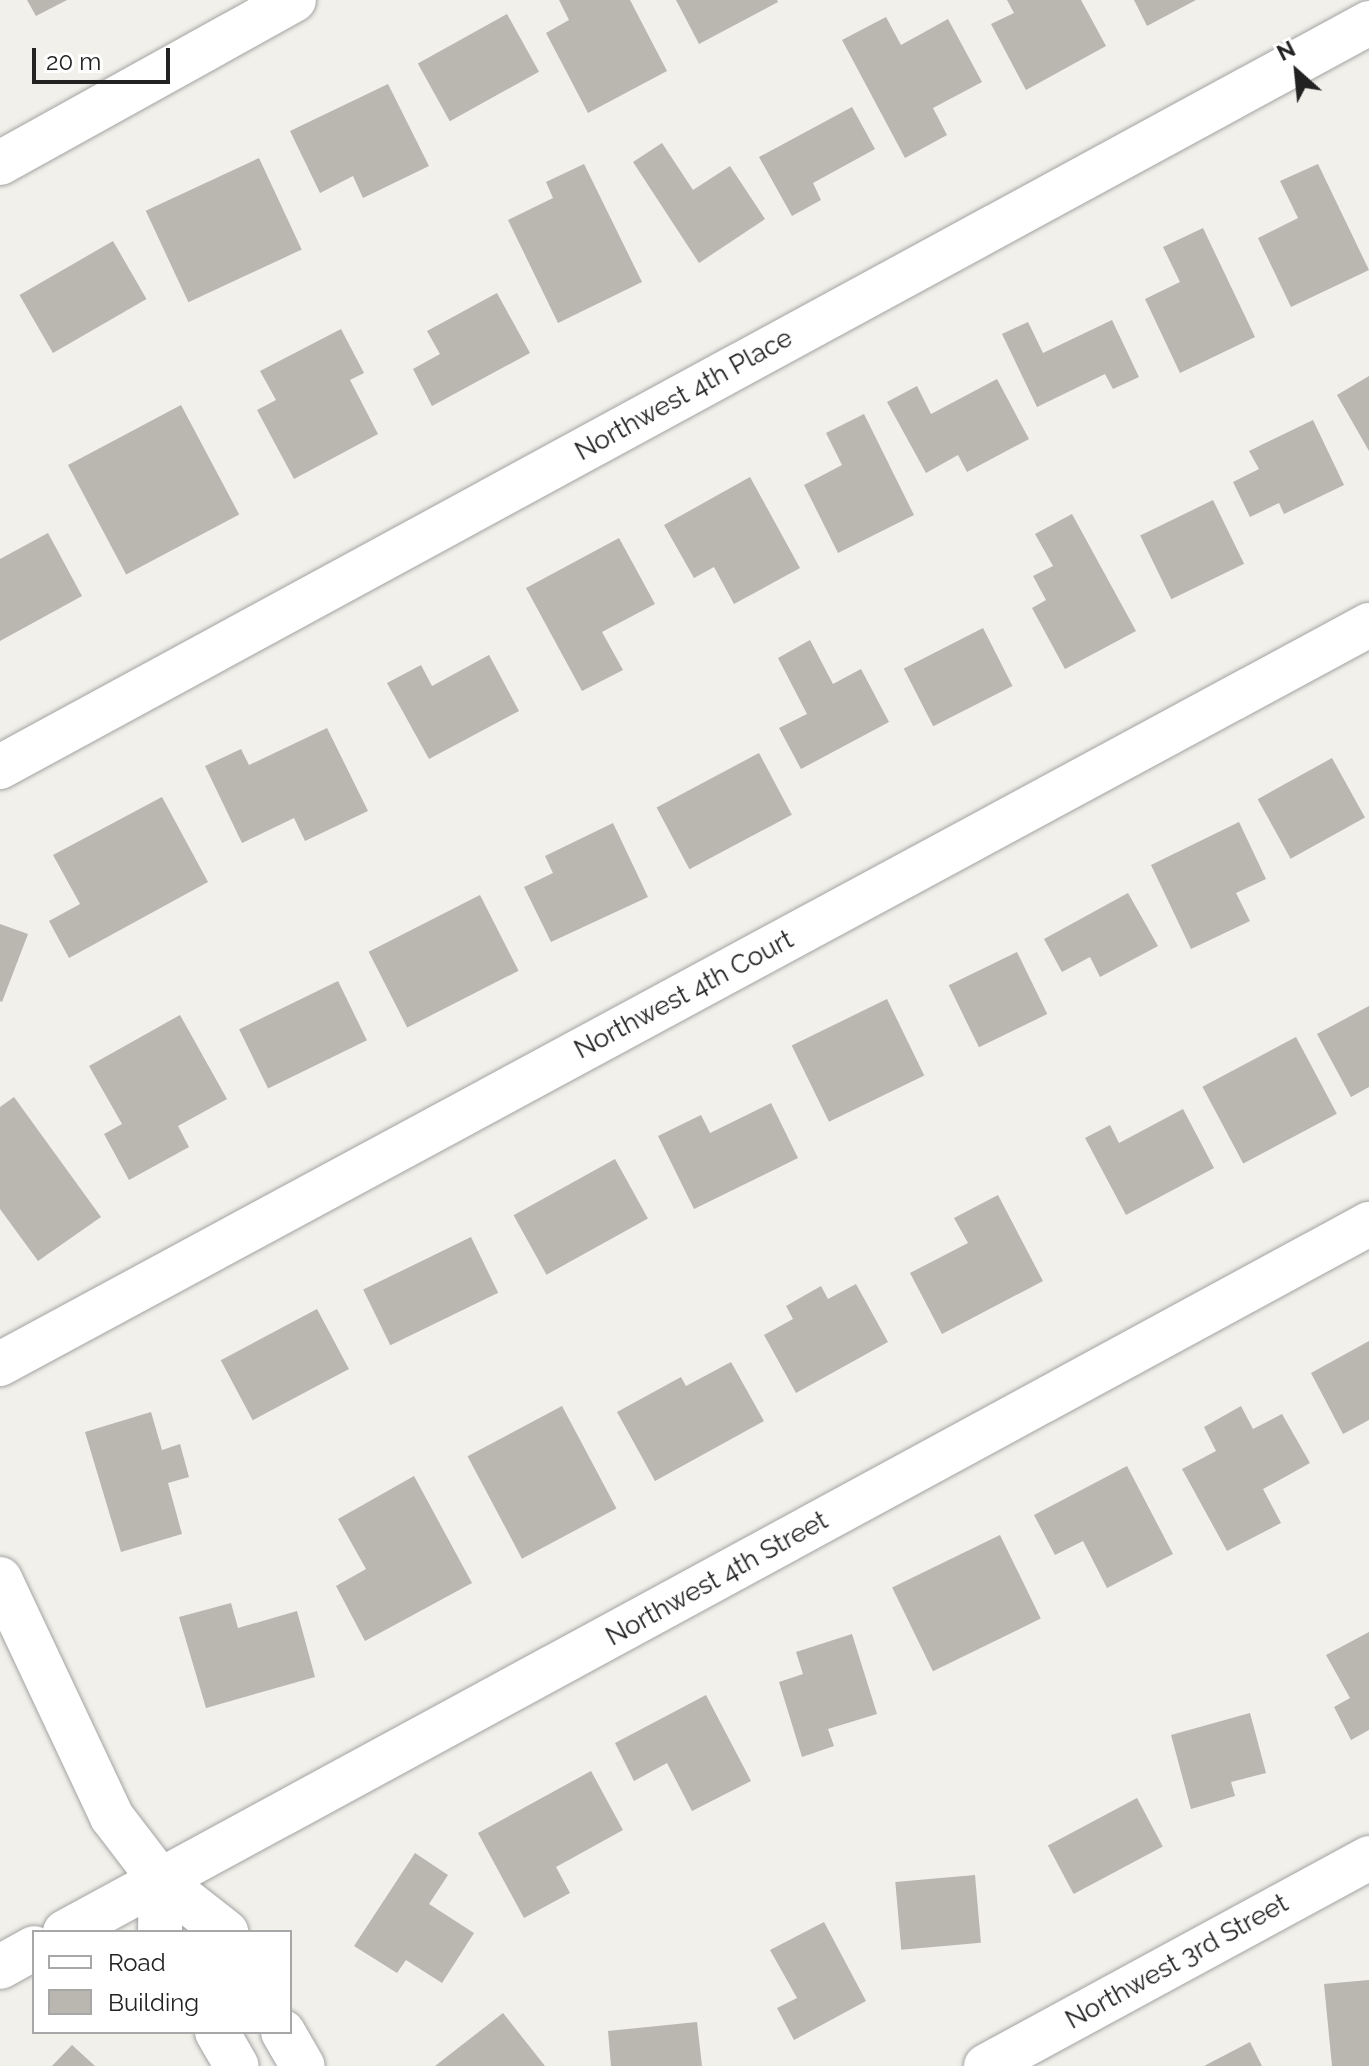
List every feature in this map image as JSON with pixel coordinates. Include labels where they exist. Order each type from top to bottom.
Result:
[{"type":"street","points":[[0,163],[294,0]]},
{"type":"street","name":"Northwest 4th Place","points":[[0,767],[1369,23]]},
{"type":"street","name":"Northwest 4th Court","points":[[0,1364],[1369,625]]},
{"type":"street","name":"Northwest 4th Street","points":[[69,1930],[1369,1224]]},
{"type":"street","points":[[0,1579],[112,1817],[161,1881],[223,1930]]},
{"type":"street","name":"Northwest 3rd Street","points":[[986,2066],[1369,1858]]},
{"type":"street","points":[[160,1930],[161,1881]]},
{"type":"street","points":[[0,1967],[32,1949]]},
{"type":"street","points":[[218,2034],[237,2066]]},
{"type":"street","points":[[284,2034],[303,2066]]},
{"type":"building","points":[[27,0],[67,0],[36,16]]},
{"type":"building","points":[[559,0],[630,0],[667,71],[588,113],[546,33],[569,20]]},
{"type":"building","points":[[676,0],[777,0],[778,2],[699,44]]},
{"type":"building","points":[[1007,0],[1081,0],[1106,46],[1026,90],[991,24],[1014,13]]},
{"type":"building","points":[[1134,0],[1196,0],[1147,26]]},
{"type":"building","points":[[507,14],[539,72],[450,121],[418,63]]},
{"type":"building","points":[[886,17],[901,45],[948,19],[982,82],[933,108],[947,135],[905,158],[842,40]]},
{"type":"building","points":[[388,84],[429,166],[363,198],[353,176],[320,193],[290,131]]},
{"type":"building","points":[[852,107],[875,149],[813,183],[821,200],[792,216],[759,157]]},
{"type":"building","points":[[662,143],[693,190],[730,166],[765,219],[699,263],[633,162]]},
{"type":"building","points":[[259,158],[302,250],[188,302],[146,211]]},
{"type":"building","points":[[584,164],[642,282],[558,323],[508,220],[553,198],[546,182]]},
{"type":"building","points":[[1318,164],[1369,270],[1291,307],[1258,238],[1298,218],[1280,181]]},
{"type":"building","points":[[1203,228],[1255,337],[1180,373],[1145,299],[1180,282],[1163,247]]},
{"type":"building","points":[[113,241],[146,299],[53,353],[19,295]]},
{"type":"building","points":[[497,293],[530,353],[432,406],[413,369],[440,354],[427,331]]},
{"type":"building","points":[[1112,320],[1139,377],[1113,389],[1105,374],[1037,407],[1002,334],[1028,322],[1043,353]]},
{"type":"building","points":[[341,329],[364,373],[350,380],[378,434],[294,479],[257,410],[276,400],[260,371]]},
{"type":"building","points":[[1369,376],[1369,451],[1337,395]]},
{"type":"building","points":[[997,379],[1029,439],[967,472],[958,455],[926,473],[887,402],[917,386],[931,414]]},
{"type":"building","points":[[181,405],[239,514],[126,575],[68,465]]},
{"type":"building","points":[[864,414],[914,515],[838,553],[804,485],[842,465],[826,433]]},
{"type":"building","points":[[1313,420],[1344,485],[1284,514],[1279,503],[1250,517],[1233,482],[1259,469],[1249,451]]},
{"type":"building","points":[[750,477],[800,568],[734,604],[714,567],[694,578],[664,525]]},
{"type":"building","points":[[1213,500],[1244,564],[1171,599],[1140,536]]},
{"type":"building","points":[[1072,514],[1136,631],[1065,669],[1032,608],[1046,600],[1033,576],[1053,566],[1035,534]]},
{"type":"building","points":[[48,533],[82,596],[0,641],[0,559]]},
{"type":"building","points":[[619,538],[655,604],[602,632],[623,670],[582,691],[526,588]]},
{"type":"building","points":[[983,628],[1013,686],[933,726],[904,668]]},
{"type":"building","points":[[810,640],[833,684],[861,669],[889,722],[801,769],[779,728],[807,714],[778,658]]},
{"type":"building","points":[[489,655],[519,711],[429,759],[387,683],[421,665],[432,686]]},
{"type":"building","points":[[327,728],[368,811],[305,841],[294,818],[242,843],[205,766],[241,749],[249,765]]},
{"type":"building","points":[[759,753],[792,815],[689,869],[657,807]]},
{"type":"building","points":[[1332,758],[1365,817],[1291,859],[1258,799]]},
{"type":"building","points":[[162,797],[208,882],[69,958],[49,921],[80,904],[53,855]]},
{"type":"building","points":[[1239,822],[1266,879],[1236,893],[1250,921],[1191,949],[1151,865]]},
{"type":"building","points":[[613,823],[648,897],[551,942],[524,887],[553,873],[545,856]]},
{"type":"building","points":[[1128,893],[1158,946],[1100,977],[1090,957],[1062,972],[1044,939]]},
{"type":"building","points":[[480,895],[519,971],[407,1027],[369,952]]},
{"type":"building","points":[[0,924],[28,934],[2,1002],[0,1001]]},
{"type":"building","points":[[1017,952],[1047,1014],[979,1047],[949,985]]},
{"type":"building","points":[[338,981],[367,1040],[268,1089],[239,1029]]},
{"type":"building","points":[[887,999],[924,1075],[829,1122],[792,1045]]},
{"type":"building","points":[[1369,1006],[1369,1087],[1351,1097],[1317,1034]]},
{"type":"building","points":[[180,1015],[227,1099],[178,1126],[189,1147],[129,1180],[104,1134],[122,1124],[89,1066]]},
{"type":"building","points":[[1296,1037],[1337,1114],[1243,1164],[1202,1087]]},
{"type":"building","points":[[14,1097],[101,1217],[38,1261],[0,1209],[0,1107]]},
{"type":"building","points":[[771,1103],[798,1158],[694,1209],[658,1136],[701,1115],[710,1133]]},
{"type":"building","points":[[1183,1109],[1214,1168],[1126,1215],[1085,1138],[1110,1125],[1119,1143]]},
{"type":"building","points":[[615,1159],[648,1218],[547,1275],[514,1215]]},
{"type":"building","points":[[998,1195],[1043,1281],[942,1334],[910,1273],[968,1243],[954,1218]]},
{"type":"building","points":[[471,1237],[498,1293],[390,1345],[363,1290]]},
{"type":"building","points":[[856,1284],[888,1342],[796,1393],[764,1335],[793,1319],[786,1306],[821,1286],[828,1299]]},
{"type":"building","points":[[317,1309],[349,1369],[253,1420],[221,1360]]},
{"type":"building","points":[[1369,1341],[1369,1420],[1343,1434],[1311,1373]]},
{"type":"building","points":[[731,1362],[764,1421],[655,1481],[617,1412],[681,1377],[686,1386]]},
{"type":"building","points":[[562,1406],[616,1508],[522,1559],[468,1456]]},
{"type":"building","points":[[1241,1406],[1253,1429],[1282,1414],[1310,1463],[1263,1489],[1281,1523],[1227,1551],[1182,1469],[1216,1451],[1204,1427]]},
{"type":"building","points":[[151,1412],[162,1450],[180,1444],[189,1477],[168,1483],[182,1534],[121,1552],[85,1432]]},
{"type":"building","points":[[1127,1466],[1173,1554],[1107,1588],[1083,1541],[1055,1555],[1034,1515]]},
{"type":"building","points":[[414,1476],[472,1583],[365,1641],[336,1586],[366,1569],[338,1519]]},
{"type":"building","points":[[1000,1535],[1041,1619],[933,1671],[892,1588]]},
{"type":"building","points":[[231,1603],[238,1628],[297,1611],[315,1677],[206,1708],[179,1617]]},
{"type":"building","points":[[1369,1632],[1369,1730],[1351,1740],[1334,1707],[1350,1698],[1326,1655]]},
{"type":"building","points":[[852,1634],[877,1714],[828,1729],[834,1746],[802,1757],[779,1682],[803,1674],[796,1652]]},
{"type":"building","points":[[706,1695],[751,1781],[692,1811],[667,1763],[634,1781],[615,1743]]},
{"type":"building","points":[[1250,1713],[1266,1773],[1231,1782],[1235,1796],[1191,1809],[1171,1735]]},
{"type":"building","points":[[591,1771],[623,1830],[556,1867],[570,1893],[524,1918],[478,1833]]},
{"type":"building","points":[[1137,1798],[1163,1847],[1074,1894],[1048,1845]]},
{"type":"building","points":[[415,1853],[448,1875],[429,1904],[474,1933],[442,1983],[406,1960],[397,1973],[354,1946]]},
{"type":"building","points":[[975,1875],[981,1943],[901,1950],[895,1882]]},
{"type":"building","points":[[824,1922],[866,2001],[794,2040],[777,2008],[797,1998],[770,1950]]},
{"type":"building","points":[[1369,1980],[1369,2066],[1332,2066],[1324,1984]]},
{"type":"building","points":[[503,2013],[545,2066],[435,2066]]},
{"type":"building","points":[[697,2022],[702,2066],[611,2066],[608,2031]]},
{"type":"building","points":[[1250,2042],[1262,2066],[1204,2066]]},
{"type":"building","points":[[72,2045],[95,2066],[52,2066]]}]
